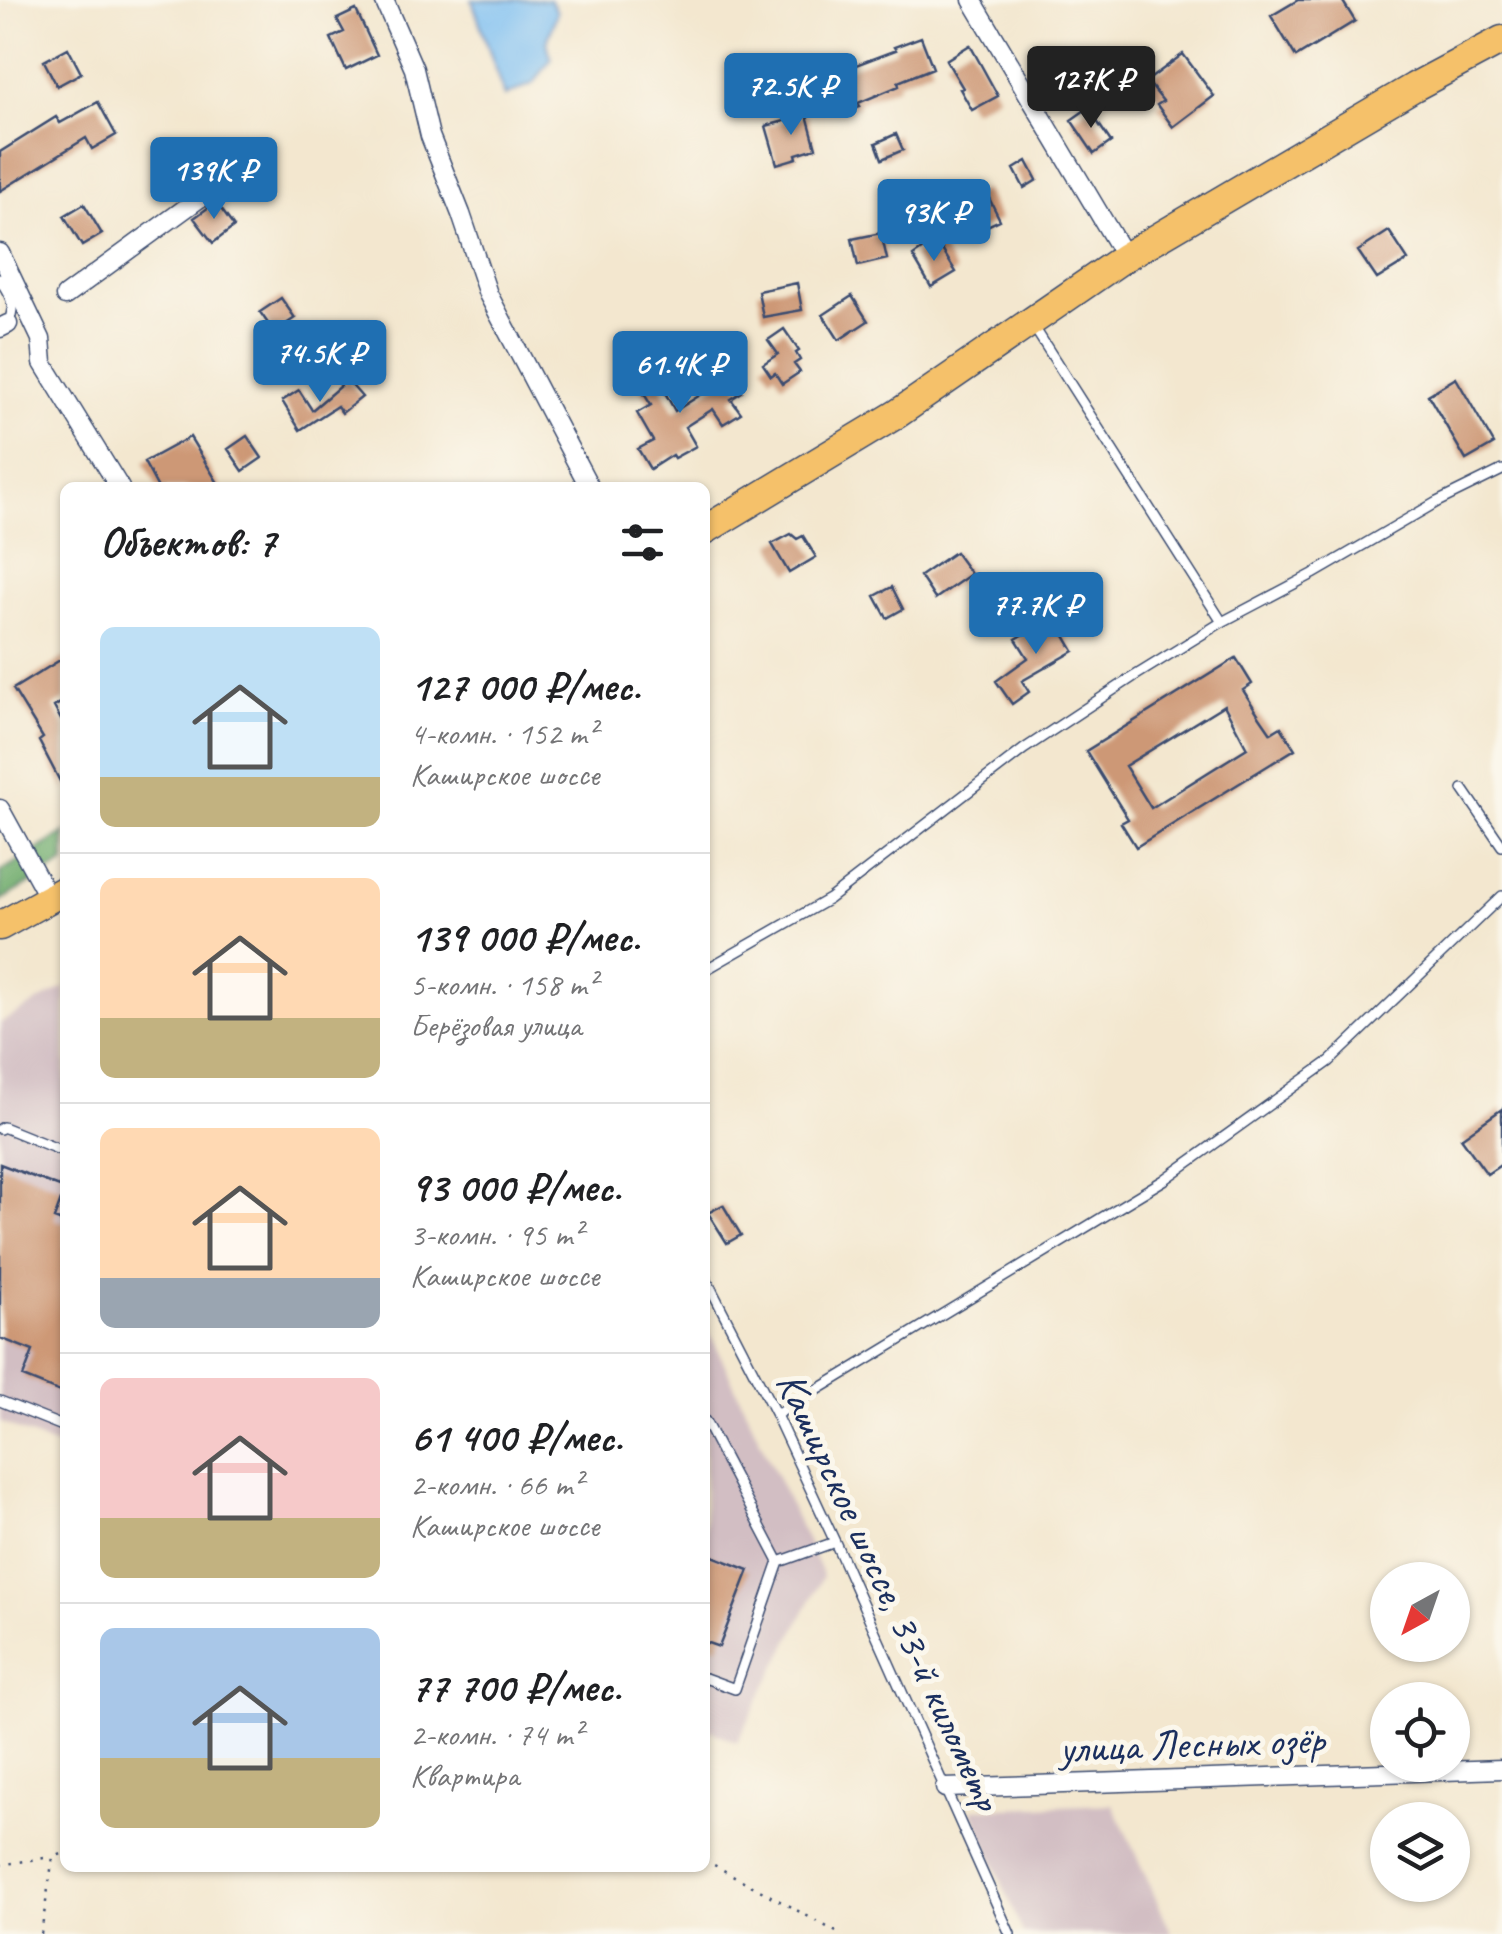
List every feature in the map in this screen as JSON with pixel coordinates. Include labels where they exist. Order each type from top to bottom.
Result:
[{"type":"main road","points":[[710,527],[897,414],[1125,258],[1414,87],[1502,40]]},
{"type":"main road","points":[[0,926],[57,894]]},
{"type":"street","points":[[384,0],[414,69],[430,136],[462,214],[488,294],[587,482]]},
{"type":"street","points":[[972,0],[1125,258]]},
{"type":"street","points":[[64,296],[267,149]]},
{"type":"street","points":[[0,253],[41,339],[44,363],[116,482]]},
{"type":"street","points":[[0,809],[57,894]]},
{"type":"street","name":"улица Лесных озёр","points":[[945,1788],[1502,1768]]},
{"type":"lane","points":[[0,278],[13,302],[4,326]]},
{"type":"lane","points":[[1031,322],[1222,622]]},
{"type":"lane","points":[[710,967],[830,899],[1024,748],[1222,622],[1436,502],[1502,470]]},
{"type":"lane","points":[[1463,789],[1502,846]]},
{"type":"lane","points":[[776,1415],[1164,1180],[1330,1061],[1502,896]]},
{"type":"lane","points":[[0,1129],[60,1150]]},
{"type":"lane","name":"Каширское шоссе, 33-й километр","points":[[710,1287],[835,1542],[1010,1934]]},
{"type":"lane","points":[[0,1401],[60,1425]]},
{"type":"lane","points":[[710,1429],[780,1562],[735,1690],[710,1680]]},
{"type":"lane","points":[[780,1562],[835,1542]]},
{"type":"path","points":[[0,1865],[60,1855]]},
{"type":"path","points":[[41,1934],[53,1857]]},
{"type":"path","points":[[710,1863],[840,1934]]},
{"type":"shaded area","points":[[60,990],[60,1448],[0,1422],[0,1023]]},
{"type":"shaded area","points":[[710,1333],[823,1576],[737,1742],[710,1730]]},
{"type":"shaded area","points":[[1113,1804],[1172,1934],[1023,1934],[972,1809]]},
{"type":"green space","points":[[60,836],[60,866],[0,901],[0,872]]},
{"type":"water","points":[[472,0],[550,0],[557,12],[547,42],[551,59],[534,83],[505,96]]},
{"type":"building","points":[[1298,0],[1342,0],[1355,21],[1296,57],[1271,16]]},
{"type":"building","points":[[356,10],[377,55],[346,70],[331,38],[344,32],[337,19]]},
{"type":"building","points":[[921,37],[933,68],[898,82],[899,86],[858,103],[860,106],[845,111],[841,100],[817,109],[808,83]]},
{"type":"building","points":[[970,45],[998,96],[972,110],[946,60]]},
{"type":"building","points":[[68,48],[81,73],[57,86],[44,61]]},
{"type":"building","points":[[1183,54],[1214,96],[1173,127],[1157,105],[1163,101],[1147,81]]},
{"type":"building","points":[[1057,57],[1070,79],[1057,88],[1043,66]]},
{"type":"building","points":[[98,102],[116,135],[92,149],[86,138],[0,191],[0,152],[56,117],[60,123]]},
{"type":"building","points":[[1088,108],[1111,142],[1094,154],[1071,120]]},
{"type":"building","points":[[807,115],[816,148],[777,164],[766,126]]},
{"type":"building","points":[[896,134],[903,150],[882,159],[876,143]]},
{"type":"building","points":[[1027,161],[1037,180],[1024,188],[1014,169]]},
{"type":"building","points":[[985,190],[1000,220],[970,234],[956,203]]},
{"type":"building","points":[[216,202],[234,227],[213,243],[194,218]]},
{"type":"building","points":[[84,204],[102,234],[82,246],[64,216]]},
{"type":"building","points":[[1389,231],[1408,260],[1377,279],[1358,251]]},
{"type":"building","points":[[881,233],[887,259],[858,266],[852,239]]},
{"type":"building","points":[[936,240],[956,272],[931,287],[913,256]]},
{"type":"building","points":[[797,283],[802,310],[763,317],[758,291]]},
{"type":"building","points":[[852,296],[868,321],[839,340],[823,315]]},
{"type":"building","points":[[281,298],[295,318],[274,332],[260,312]]},
{"type":"building","points":[[784,329],[799,351],[796,353],[800,360],[794,364],[800,372],[782,384],[763,364],[778,354],[768,340]]},
{"type":"building","points":[[656,369],[675,411],[732,375],[742,392],[731,399],[741,413],[723,424],[713,409],[685,427],[696,446],[650,469],[638,449],[653,441],[637,413],[651,405],[636,381]]},
{"type":"building","points":[[1456,378],[1494,444],[1466,460],[1428,395]]},
{"type":"building","points":[[347,380],[362,397],[342,413],[337,406],[300,430],[282,401],[299,390],[312,410]]},
{"type":"building","points":[[247,436],[262,458],[243,471],[228,449]]},
{"type":"building","points":[[190,437],[217,482],[155,482],[144,462]]},
{"type":"building","points":[[791,534],[797,539],[803,536],[816,557],[789,573],[772,544]]},
{"type":"building","points":[[955,552],[971,574],[935,599],[920,576]]},
{"type":"building","points":[[892,587],[903,609],[887,618],[875,596]]},
{"type":"building","points":[[1054,617],[1074,651],[1022,681],[1029,692],[1012,704],[996,681],[1028,658],[1016,639]]},
{"type":"building","points":[[1236,658],[1252,684],[1243,690],[1260,717],[1271,733],[1281,727],[1295,749],[1136,847],[1121,823],[1128,819],[1086,751]],"holes":[[[1224,705],[1247,748],[1151,808],[1125,766]]]},
{"type":"building","points":[[60,660],[60,703],[54,707],[60,718],[60,781],[39,741],[43,738],[13,689]]},
{"type":"building","points":[[1502,1109],[1502,1164],[1487,1174],[1461,1138]]},
{"type":"building","points":[[0,1164],[60,1187],[54,1219],[60,1221],[60,1392],[23,1377],[33,1351],[0,1338]]},
{"type":"building","points":[[723,1205],[741,1235],[727,1243],[710,1212]]},
{"type":"building","points":[[710,1555],[749,1570],[719,1647],[710,1644]]}]
